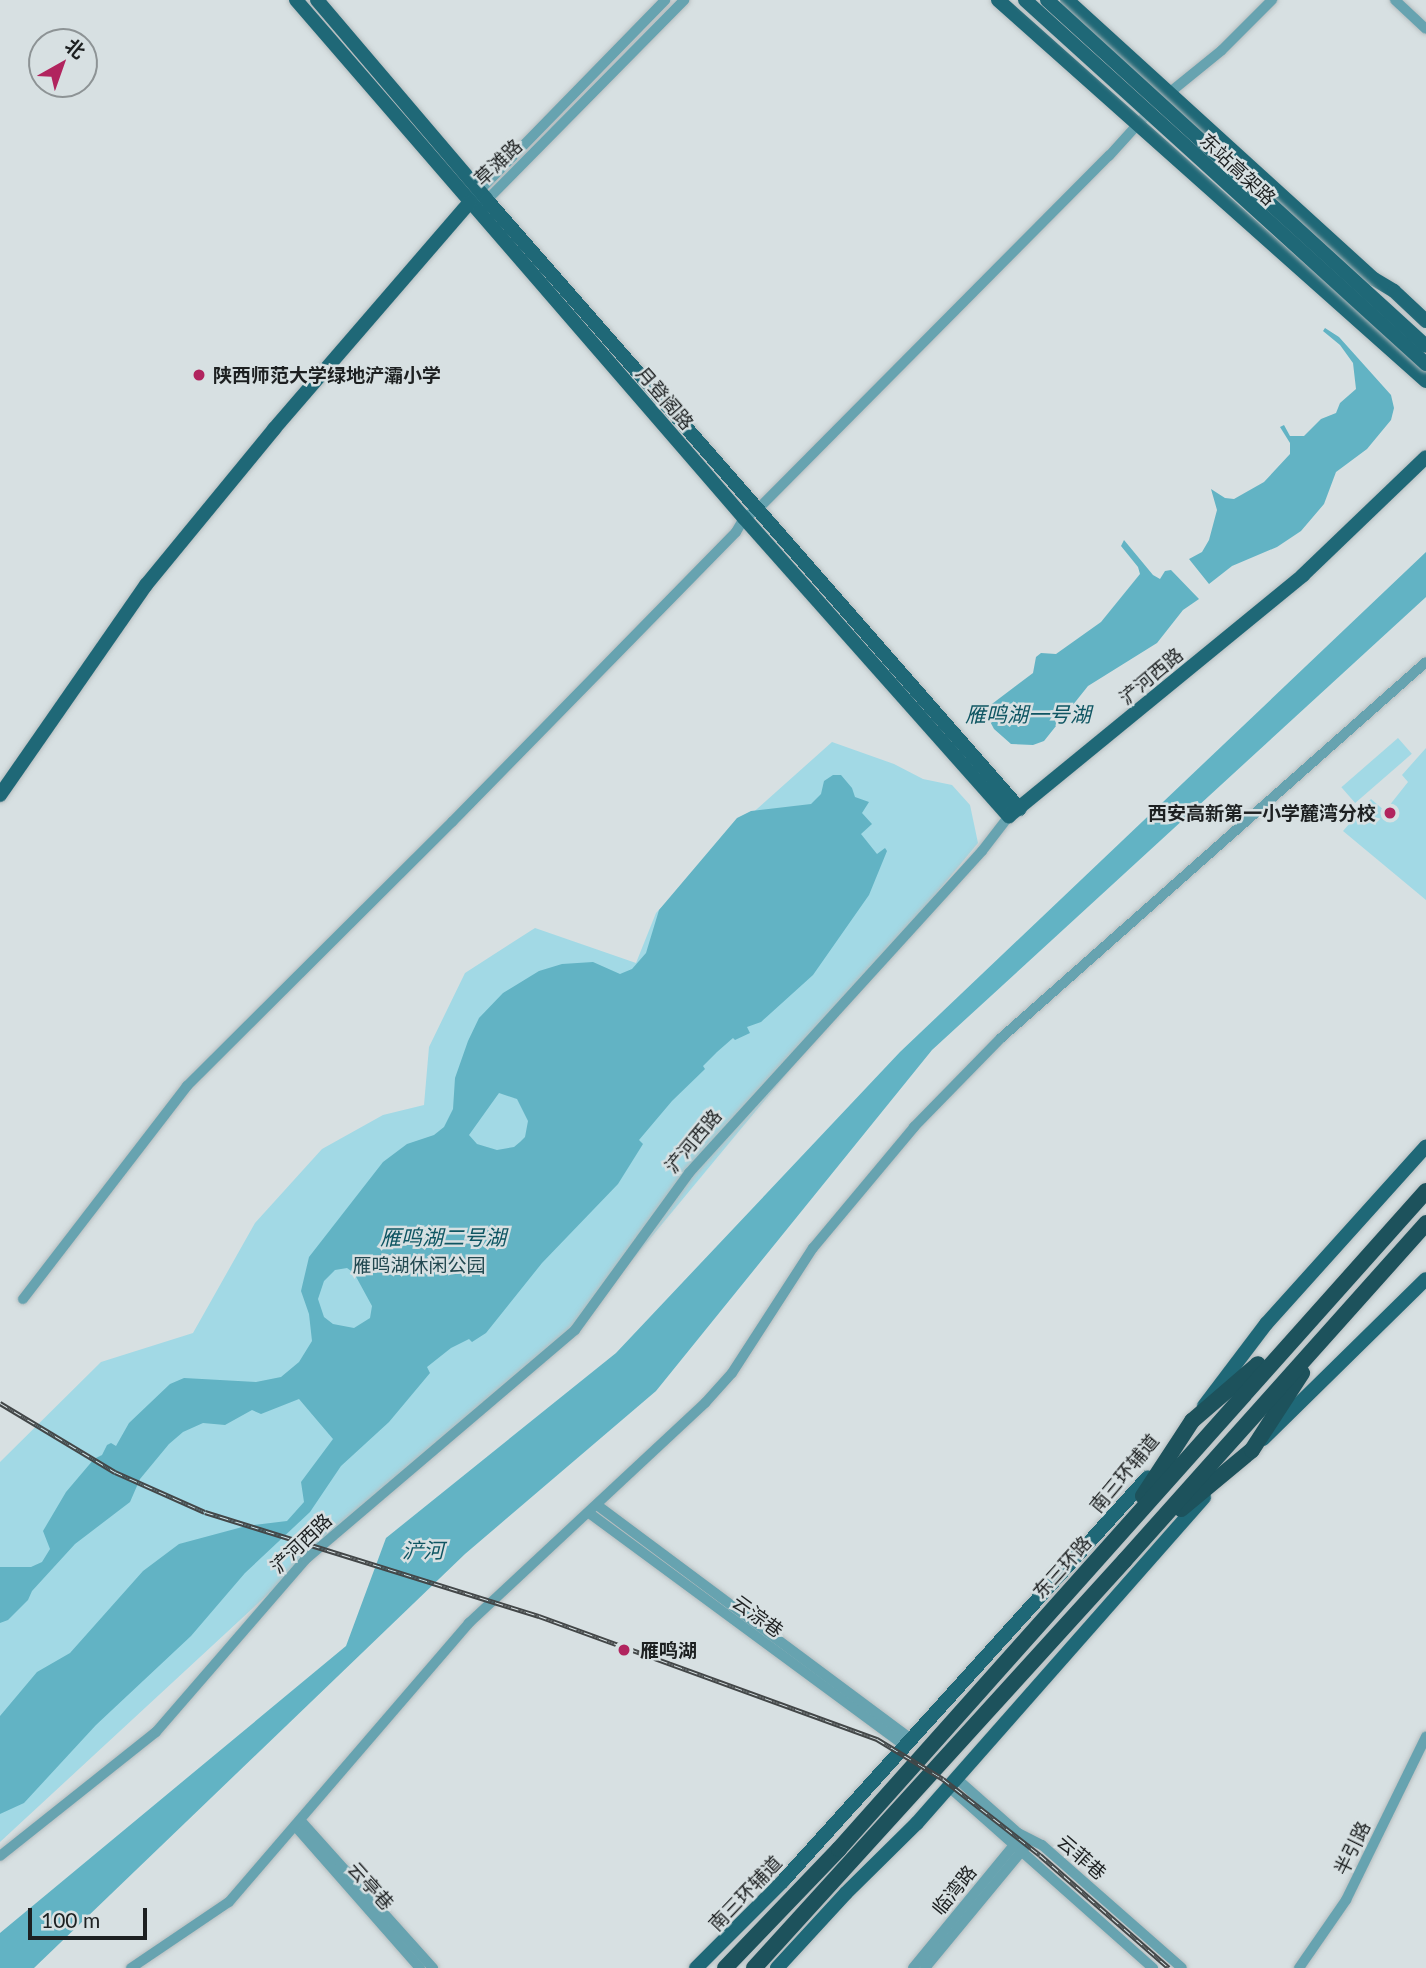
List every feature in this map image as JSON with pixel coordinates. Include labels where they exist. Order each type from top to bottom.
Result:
[{"type":"highway","name":"东三环路","points":[[725,1968],[839,1849],[1426,1191]]},
{"type":"highway","points":[[754,1968],[1125,1560],[1426,1223]]},
{"type":"highway","points":[[1115,1539],[1192,1421],[1245,1377],[1357,1267]]},
{"type":"highway","points":[[1125,1560],[1177,1512],[1252,1450],[1326,1335]]},
{"type":"main road","name":"月登阁路","points":[[296,0],[744,518],[1014,813]]},
{"type":"main road","name":"月登阁路","points":[[317,0],[483,195],[758,509],[1014,813]]},
{"type":"main road","points":[[998,0],[1426,381]]},
{"type":"main road","name":"东站高架路","points":[[1025,0],[1426,364]]},
{"type":"main road","name":"东站高架路","points":[[1048,0],[1426,346]]},
{"type":"main road","points":[[1068,0],[1374,279],[1394,291],[1426,321]]},
{"type":"main road","points":[[0,794],[146,585],[274,429],[470,202]]},
{"type":"main road","name":"浐河西路","points":[[1014,813],[1303,575],[1426,457]]},
{"type":"main road","name":"南三环辅道","points":[[696,1968],[783,1881],[1143,1484],[1266,1324],[1426,1146]]},
{"type":"main road","points":[[777,1968],[953,1782],[1183,1519],[1426,1279]]},
{"type":"street","name":"草滩路","points":[[483,195],[665,0]]},
{"type":"street","name":"草滩路","points":[[470,202],[483,195],[684,0]]},
{"type":"street","points":[[23,1299],[187,1086],[452,822],[726,542],[744,518],[758,509],[1167,93],[1222,50],[1272,0]]},
{"type":"street","points":[[1395,0],[1426,29]]},
{"type":"street","points":[[131,1968],[229,1902],[469,1623],[705,1403],[732,1373],[813,1248],[914,1127],[952,1087],[1001,1038],[1426,662]]},
{"type":"street","name":"浐河西路","points":[[0,1856],[156,1732],[306,1559],[575,1330],[689,1173],[1014,813]]},
{"type":"street","name":"云淙巷","points":[[593,1509],[909,1744]]},
{"type":"street","name":"半引路","points":[[1299,1968],[1346,1900],[1426,1737]]},
{"type":"street","name":"云菲巷","points":[[953,1782],[1023,1842],[1153,1968]]},
{"type":"street","points":[[298,1824],[433,1968]]},
{"type":"street","name":"云亭巷","points":[[298,1824],[420,1968]]},
{"type":"street","name":"云菲巷","points":[[1023,1842],[1042,1845],[1182,1968]]},
{"type":"street","name":"临湾路","points":[[913,1968],[1023,1842]]},
{"type":"street","name":"临湾路","points":[[925,1968],[1023,1842]]},
{"type":"green space","points":[[1398,738],[1412,754],[1355,803],[1341,787]]},
{"type":"green space","name":"雁鸣湖休闲公园","points":[[832,742],[894,764],[923,779],[952,785],[970,805],[978,843],[580,1323],[306,1559],[0,1842],[0,1462],[101,1362],[193,1333],[255,1223],[322,1149],[383,1115],[424,1105],[429,1047],[465,973],[535,928],[636,963],[656,913],[748,817]]},
{"type":"green space","name":"西安高新第一小学麓湾分校","points":[[1426,748],[1426,900],[1343,831],[1371,799],[1385,811],[1408,782],[1402,775]]},
{"type":"water","points":[[1325,328],[1339,337],[1391,395],[1394,408],[1391,420],[1367,449],[1336,472],[1324,504],[1301,531],[1277,547],[1232,566],[1209,584],[1189,559],[1202,552],[1209,540],[1217,510],[1211,489],[1225,498],[1234,499],[1264,482],[1290,454],[1290,443],[1280,427],[1284,425],[1290,436],[1304,436],[1321,419],[1336,413],[1340,403],[1356,389],[1353,363],[1340,345],[1323,331]]},
{"type":"water","name":"雁鸣湖一号湖","points":[[1124,540],[1153,575],[1160,579],[1165,571],[1171,570],[1199,599],[1183,610],[1157,643],[1088,686],[1044,741],[1033,745],[1011,744],[994,729],[984,710],[1033,673],[1036,657],[1041,653],[1056,654],[1101,622],[1140,574],[1138,567],[1121,546]]},
{"type":"water","name":"浐河","points":[[1426,552],[1426,597],[932,1050],[656,1391],[465,1554],[34,1968],[0,1968],[0,1933],[346,1646],[386,1538],[616,1353],[900,1052]]},
{"type":"water","name":"雁鸣湖二号湖","points":[[833,775],[841,775],[852,788],[855,797],[869,802],[862,813],[872,824],[861,834],[877,854],[885,848],[887,851],[869,895],[813,975],[761,1022],[747,1027],[750,1033],[735,1040],[733,1038],[703,1066],[705,1069],[672,1101],[639,1140],[643,1144],[618,1184],[542,1263],[486,1333],[472,1342],[469,1339],[451,1348],[427,1367],[430,1373],[389,1422],[341,1466],[310,1512],[245,1573],[191,1636],[96,1725],[24,1803],[0,1814],[0,1716],[37,1672],[70,1653],[143,1571],[179,1544],[246,1526],[287,1521],[304,1502],[301,1482],[333,1439],[299,1399],[261,1414],[252,1410],[225,1425],[203,1423],[183,1432],[169,1444],[140,1479],[130,1502],[75,1544],[32,1591],[28,1600],[8,1620],[0,1623],[0,1567],[31,1567],[42,1562],[50,1549],[43,1531],[66,1492],[94,1459],[102,1455],[107,1445],[111,1443],[116,1446],[129,1423],[170,1384],[184,1378],[256,1382],[281,1377],[299,1362],[312,1341],[309,1314],[301,1291],[309,1257],[383,1162],[407,1144],[434,1135],[444,1127],[453,1109],[455,1078],[468,1041],[479,1018],[503,993],[539,971],[562,964],[593,962],[620,974],[632,969],[646,953],[659,910],[737,818],[751,811],[811,804],[821,794],[824,781]],"holes":[[[499,1093],[517,1099],[528,1121],[525,1137],[520,1142],[514,1147],[497,1150],[477,1144],[469,1135]],[[347,1268],[354,1273],[372,1306],[370,1318],[354,1328],[333,1324],[324,1317],[318,1299],[324,1281],[335,1270]]]},
{"type":"railway","points":[[0,1403],[115,1472],[205,1512],[539,1616],[877,1739],[943,1779],[1040,1855],[1169,1968]]},
{"type":"place","name":"陕西师范大学绿地浐灞小学","points":[[199,375]]},
{"type":"place","name":"西安高新第一小学麓湾分校","points":[[1390,813]]},
{"type":"place","name":"雁鸣湖","points":[[624,1650]]}]
